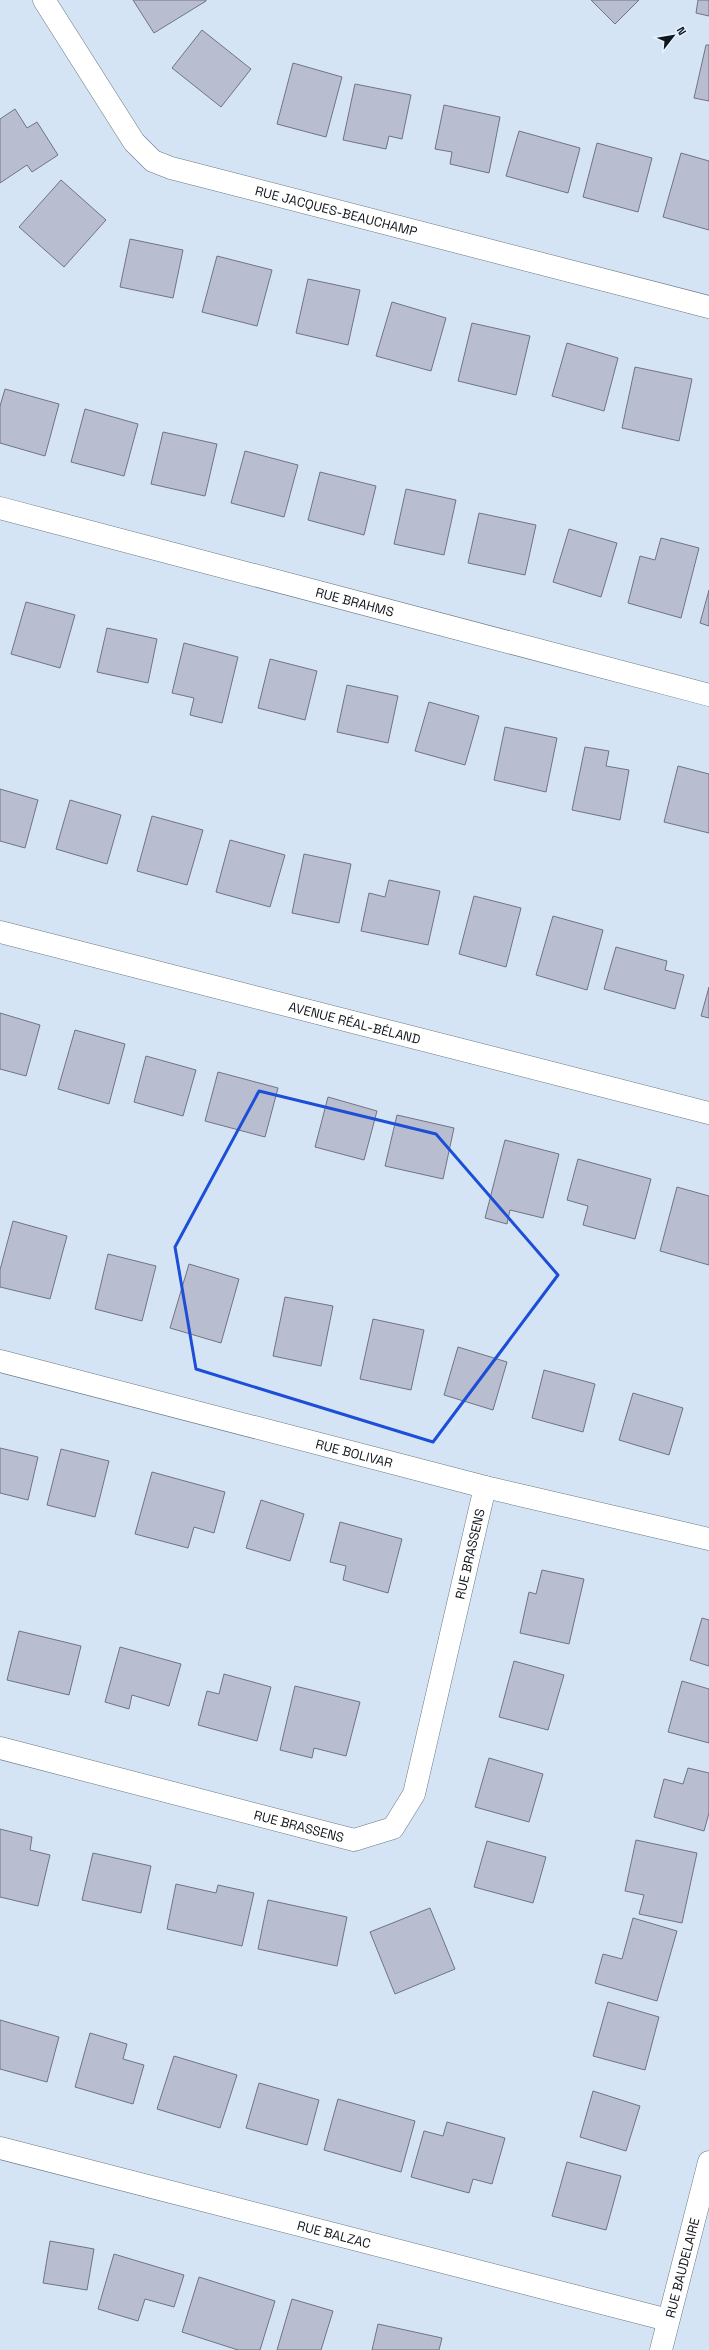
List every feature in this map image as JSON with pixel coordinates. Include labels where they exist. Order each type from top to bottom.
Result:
[{"type":"street","name":"RUE JACQUES-BEAUCHAMP","points":[[44,0],[130,136],[153,161],[171,168],[709,307]]},
{"type":"street","name":"RUE BRAHMS","points":[[0,508],[709,696]]},
{"type":"street","name":"AVENUE RÉAL-BÉLAND","points":[[0,932],[709,1113]]},
{"type":"street","name":"RUE BOLIVAR","points":[[0,1360],[485,1487],[709,1539]]},
{"type":"street","name":"RUE BRASSENS","points":[[0,1748],[354,1840],[394,1828],[414,1794],[485,1487]]},
{"type":"street","name":"RUE BALZAC","points":[[0,2148],[668,2320]]},
{"type":"street","name":"RUE BAUDELAIRE","points":[[661,2350],[709,2162]]},
{"type":"highlighted area","points":[[259,1091],[436,1134],[558,1275],[433,1442],[196,1369],[175,1247]]},
{"type":"building","points":[[133,0],[206,0],[206,1],[154,33]]},
{"type":"building","points":[[591,0],[639,0],[615,24]]},
{"type":"building","points":[[698,0],[709,0],[709,16],[696,13]]},
{"type":"building","points":[[202,30],[251,69],[221,107],[172,68]]},
{"type":"building","points":[[706,45],[709,45],[709,101],[694,98]]},
{"type":"building","points":[[293,63],[342,77],[326,137],[277,124]]},
{"type":"building","points":[[355,84],[411,95],[402,139],[389,136],[386,149],[343,140]]},
{"type":"building","points":[[444,105],[500,117],[489,173],[450,164],[452,152],[435,149]]},
{"type":"building","points":[[15,109],[27,128],[37,122],[58,155],[32,172],[27,165],[0,183],[0,119]]},
{"type":"building","points":[[519,131],[580,148],[568,193],[506,176]]},
{"type":"building","points":[[597,143],[652,158],[638,212],[583,197]]},
{"type":"building","points":[[681,153],[709,161],[709,230],[663,217]]},
{"type":"building","points":[[61,180],[106,220],[64,267],[19,227]]},
{"type":"building","points":[[130,239],[183,250],[173,298],[120,287]]},
{"type":"building","points":[[217,256],[272,270],[257,326],[202,312]]},
{"type":"building","points":[[308,279],[360,290],[348,345],[296,333]]},
{"type":"building","points":[[392,302],[446,318],[431,371],[376,356]]},
{"type":"building","points":[[472,323],[530,336],[516,395],[458,381]]},
{"type":"building","points":[[567,343],[618,358],[604,411],[552,396]]},
{"type":"building","points":[[635,367],[692,379],[679,441],[622,428]]},
{"type":"building","points":[[5,389],[59,404],[45,456],[0,443],[0,406]]},
{"type":"building","points":[[85,409],[138,424],[124,476],[71,462]]},
{"type":"building","points":[[163,432],[217,444],[205,496],[151,484]]},
{"type":"building","points":[[245,451],[298,465],[284,517],[231,503]]},
{"type":"building","points":[[320,472],[376,486],[364,535],[308,520]]},
{"type":"building","points":[[406,489],[456,500],[444,555],[394,544]]},
{"type":"building","points":[[479,513],[536,525],[525,575],[468,563]]},
{"type":"building","points":[[569,529],[617,543],[601,597],[553,582]]},
{"type":"building","points":[[661,538],[699,548],[681,618],[628,603],[640,556],[655,560]]},
{"type":"building","points":[[709,590],[709,626],[700,623]]},
{"type":"building","points":[[26,602],[75,615],[60,668],[11,654]]},
{"type":"building","points":[[107,628],[157,639],[148,683],[97,672]]},
{"type":"building","points":[[184,643],[238,657],[222,723],[190,715],[194,698],[172,693]]},
{"type":"building","points":[[270,659],[317,671],[305,720],[258,708]]},
{"type":"building","points":[[347,685],[398,696],[388,743],[337,732]]},
{"type":"building","points":[[429,702],[479,716],[465,765],[415,751]]},
{"type":"building","points":[[505,727],[557,738],[546,792],[494,780]]},
{"type":"building","points":[[585,747],[609,751],[606,766],[629,770],[620,820],[572,810]]},
{"type":"building","points":[[678,766],[709,774],[709,833],[664,822]]},
{"type":"building","points":[[0,789],[38,800],[25,848],[0,841]]},
{"type":"building","points":[[70,800],[121,815],[107,864],[56,849]]},
{"type":"building","points":[[152,816],[203,830],[187,885],[137,871]]},
{"type":"building","points":[[230,840],[285,855],[270,907],[216,892]]},
{"type":"building","points":[[304,854],[351,864],[339,923],[292,913]]},
{"type":"building","points":[[389,880],[440,891],[428,945],[361,931],[369,893],[385,897]]},
{"type":"building","points":[[474,896],[521,908],[506,967],[459,954]]},
{"type":"building","points":[[553,916],[603,930],[587,990],[536,975]]},
{"type":"building","points":[[616,947],[667,961],[665,970],[684,975],[675,1009],[604,989]]},
{"type":"building","points":[[709,987],[709,1018],[701,1016]]},
{"type":"building","points":[[0,1013],[40,1025],[26,1076],[0,1069]]},
{"type":"building","points":[[75,1030],[125,1044],[109,1104],[58,1089]]},
{"type":"building","points":[[146,1056],[196,1070],[183,1116],[134,1102]]},
{"type":"building","points":[[218,1072],[278,1088],[265,1137],[205,1121]]},
{"type":"building","points":[[328,1097],[377,1111],[364,1160],[315,1147]]},
{"type":"building","points":[[397,1115],[454,1128],[443,1179],[385,1166]]},
{"type":"building","points":[[505,1140],[559,1154],[543,1218],[510,1210],[507,1224],[485,1218]]},
{"type":"building","points":[[578,1159],[651,1179],[635,1239],[583,1225],[588,1206],[567,1200]]},
{"type":"building","points":[[677,1187],[709,1196],[709,1265],[660,1251]]},
{"type":"building","points":[[13,1221],[67,1236],[50,1299],[0,1287],[0,1270]]},
{"type":"building","points":[[108,1254],[156,1266],[142,1321],[95,1309]]},
{"type":"building","points":[[189,1264],[239,1279],[221,1343],[170,1328]]},
{"type":"building","points":[[285,1297],[333,1306],[321,1366],[273,1356]]},
{"type":"building","points":[[373,1319],[424,1330],[411,1390],[360,1379]]},
{"type":"building","points":[[458,1347],[507,1362],[493,1410],[444,1395]]},
{"type":"building","points":[[544,1370],[595,1384],[583,1432],[532,1418]]},
{"type":"building","points":[[633,1393],[683,1408],[669,1455],[619,1440]]},
{"type":"building","points":[[0,1448],[38,1457],[28,1500],[0,1493]]},
{"type":"building","points":[[61,1449],[109,1461],[95,1517],[47,1505]]},
{"type":"building","points":[[152,1472],[225,1492],[214,1533],[194,1527],[188,1548],[135,1534]]},
{"type":"building","points":[[261,1500],[304,1514],[290,1561],[246,1548]]},
{"type":"building","points":[[340,1522],[402,1539],[388,1593],[343,1580],[346,1566],[330,1562]]},
{"type":"building","points":[[542,1570],[584,1579],[569,1644],[520,1633],[529,1592],[536,1594]]},
{"type":"building","points":[[702,1618],[709,1620],[709,1666],[690,1660]]},
{"type":"building","points":[[19,1631],[81,1646],[69,1695],[7,1680]]},
{"type":"building","points":[[120,1647],[181,1664],[169,1706],[132,1695],[129,1709],[105,1702]]},
{"type":"building","points":[[514,1661],[564,1675],[548,1730],[499,1717]]},
{"type":"building","points":[[224,1674],[271,1687],[257,1741],[198,1725],[207,1691],[219,1694]]},
{"type":"building","points":[[682,1681],[709,1689],[709,1743],[668,1732]]},
{"type":"building","points":[[295,1686],[360,1702],[346,1756],[314,1748],[312,1758],[280,1750]]},
{"type":"building","points":[[489,1758],[543,1774],[529,1822],[475,1807]]},
{"type":"building","points":[[688,1768],[709,1773],[709,1813],[704,1831],[654,1817],[664,1779],[683,1784]]},
{"type":"building","points":[[0,1829],[32,1837],[30,1850],[50,1855],[38,1906],[0,1897]]},
{"type":"building","points":[[636,1840],[697,1853],[682,1923],[639,1914],[644,1895],[625,1891]]},
{"type":"building","points":[[487,1841],[546,1857],[533,1903],[474,1887]]},
{"type":"building","points":[[93,1853],[151,1866],[141,1913],[82,1900]]},
{"type":"building","points":[[176,1884],[216,1893],[218,1885],[254,1893],[242,1946],[167,1929]]},
{"type":"building","points":[[268,1900],[347,1917],[337,1966],[258,1949]]},
{"type":"building","points":[[430,1908],[455,1969],[395,1994],[370,1932]]},
{"type":"building","points":[[633,1918],[677,1931],[657,2001],[595,1983],[603,1954],[622,1959]]},
{"type":"building","points":[[608,2002],[659,2017],[645,2070],[593,2056]]},
{"type":"building","points":[[0,2020],[59,2037],[47,2082],[0,2069]]},
{"type":"building","points":[[90,2033],[127,2044],[123,2059],[144,2065],[133,2104],[75,2087]]},
{"type":"building","points":[[174,2056],[237,2075],[220,2128],[157,2109]]},
{"type":"building","points":[[259,2083],[319,2100],[307,2145],[246,2128]]},
{"type":"building","points":[[593,2091],[640,2106],[626,2151],[580,2137]]},
{"type":"building","points":[[338,2099],[415,2121],[401,2172],[324,2150]]},
{"type":"building","points":[[447,2122],[505,2138],[492,2184],[473,2179],[469,2193],[411,2177],[424,2131],[443,2136]]},
{"type":"building","points":[[567,2162],[621,2176],[606,2230],[552,2216]]},
{"type":"building","points":[[50,2241],[94,2249],[87,2290],[43,2283]]},
{"type":"building","points":[[114,2254],[184,2275],[174,2307],[145,2299],[138,2321],[98,2309]]},
{"type":"building","points":[[199,2277],[275,2301],[260,2350],[238,2350],[182,2332]]},
{"type":"building","points":[[292,2299],[333,2311],[321,2350],[277,2350]]},
{"type":"building","points":[[378,2324],[442,2338],[439,2350],[372,2350]]}]
